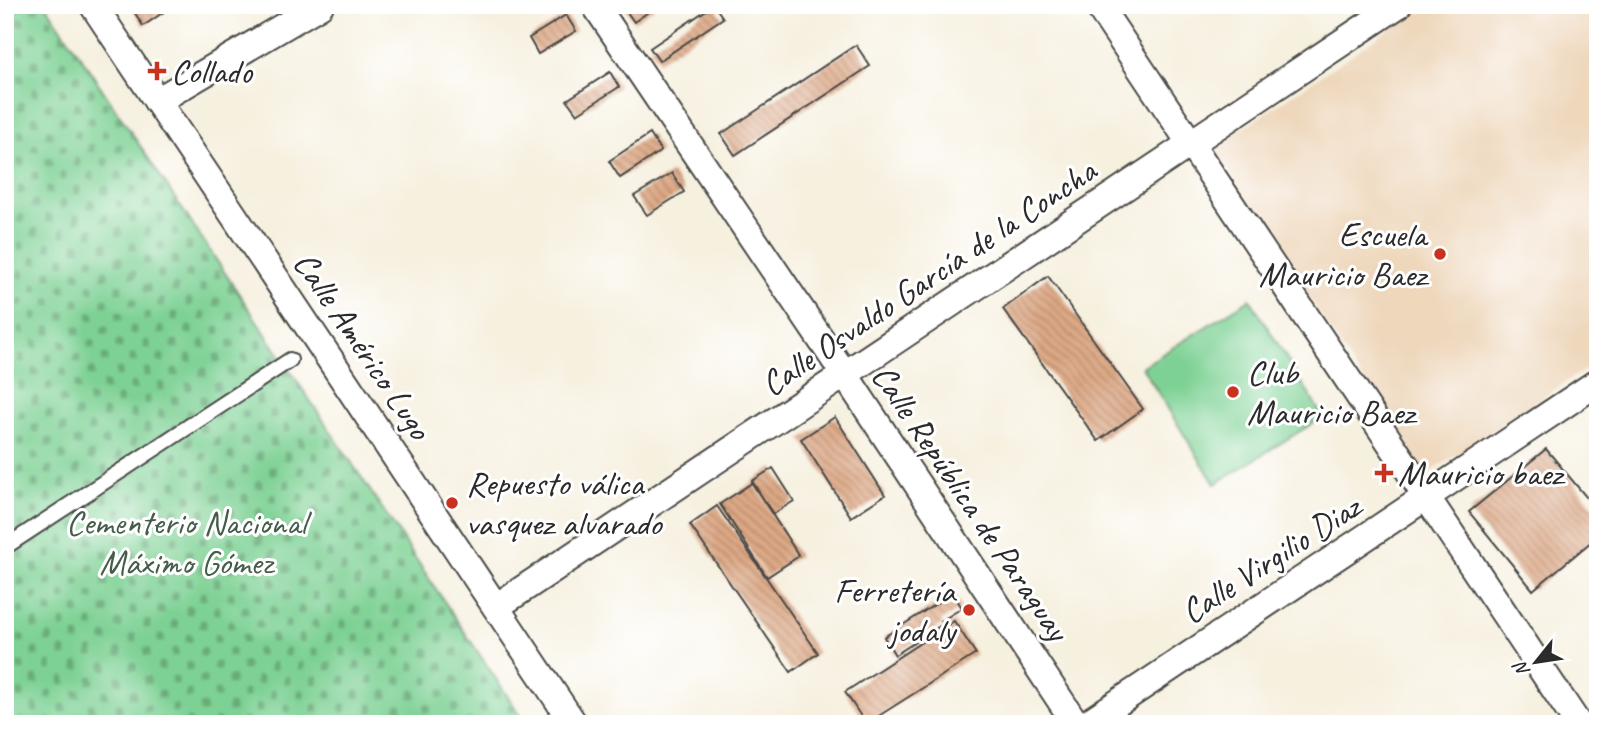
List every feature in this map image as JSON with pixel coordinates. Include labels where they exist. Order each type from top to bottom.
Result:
[{"type":"street","name":"Calle Américo Lugo","points":[[93,5],[574,724]]},
{"type":"street","points":[[157,101],[320,5]]},
{"type":"street","name":"Calle República de Paraguay","points":[[595,5],[1076,724]]},
{"type":"street","points":[[1098,5],[1578,724]]},
{"type":"street","name":"Calle Osvaldo García de la Concha","points":[[496,607],[1398,5]]},
{"type":"street","name":"Calle Virgilio Diaz","points":[[1086,724],[1598,383]]},
{"type":"lane","points":[[5,547],[290,360]]},
{"type":"shaded area","name":"Escuela Mauricio Baez","points":[[1425,5],[1584,5],[1598,26],[1598,361],[1424,476],[1214,148]]},
{"type":"green space","name":"Cementerio Nacional Máximo Gómez","points":[[5,5],[46,5],[526,724],[5,724]]},
{"type":"green space","name":"Club Mauricio Baez","points":[[1250,299],[1323,417],[1215,484],[1142,367]]},
{"type":"building","points":[[130,5],[174,5],[143,26]]},
{"type":"building","points":[[622,5],[658,5],[634,22]]},
{"type":"building","points":[[714,5],[723,18],[659,61],[650,48]]},
{"type":"building","points":[[566,15],[576,31],[538,54],[529,38]]},
{"type":"building","points":[[856,45],[870,66],[735,155],[721,134]]},
{"type":"building","points":[[610,72],[619,87],[577,114],[567,100]]},
{"type":"building","points":[[650,134],[661,151],[620,178],[609,161]]},
{"type":"building","points":[[672,173],[684,192],[647,215],[634,196]]},
{"type":"building","points":[[1048,276],[1143,409],[1098,441],[1003,309]]},
{"type":"building","points":[[835,417],[885,495],[851,517],[801,439]]},
{"type":"building","points":[[1546,449],[1598,511],[1598,536],[1533,590],[1469,512]]},
{"type":"building","points":[[773,468],[794,501],[773,514],[752,481]]},
{"type":"building","points":[[752,483],[799,556],[767,577],[720,504]]},
{"type":"building","points":[[717,506],[818,653],[791,672],[690,525]]},
{"type":"building","points":[[953,593],[962,608],[941,621],[943,624],[895,655],[884,637]]},
{"type":"building","points":[[954,621],[976,654],[866,724],[845,692]]},
{"type":"place","name":"Collado","points":[[157,71]]},
{"type":"place","name":"Escuela Mauricio Baez","points":[[1440,254]]},
{"type":"place","name":"Club Mauricio Baez","points":[[1233,392]]},
{"type":"place","name":"Mauricio baez","points":[[1384,473]]},
{"type":"place","name":"Repuesto válica vasquez alvarado","points":[[452,503]]},
{"type":"place","name":"Ferretería jodaly","points":[[969,610]]}]
